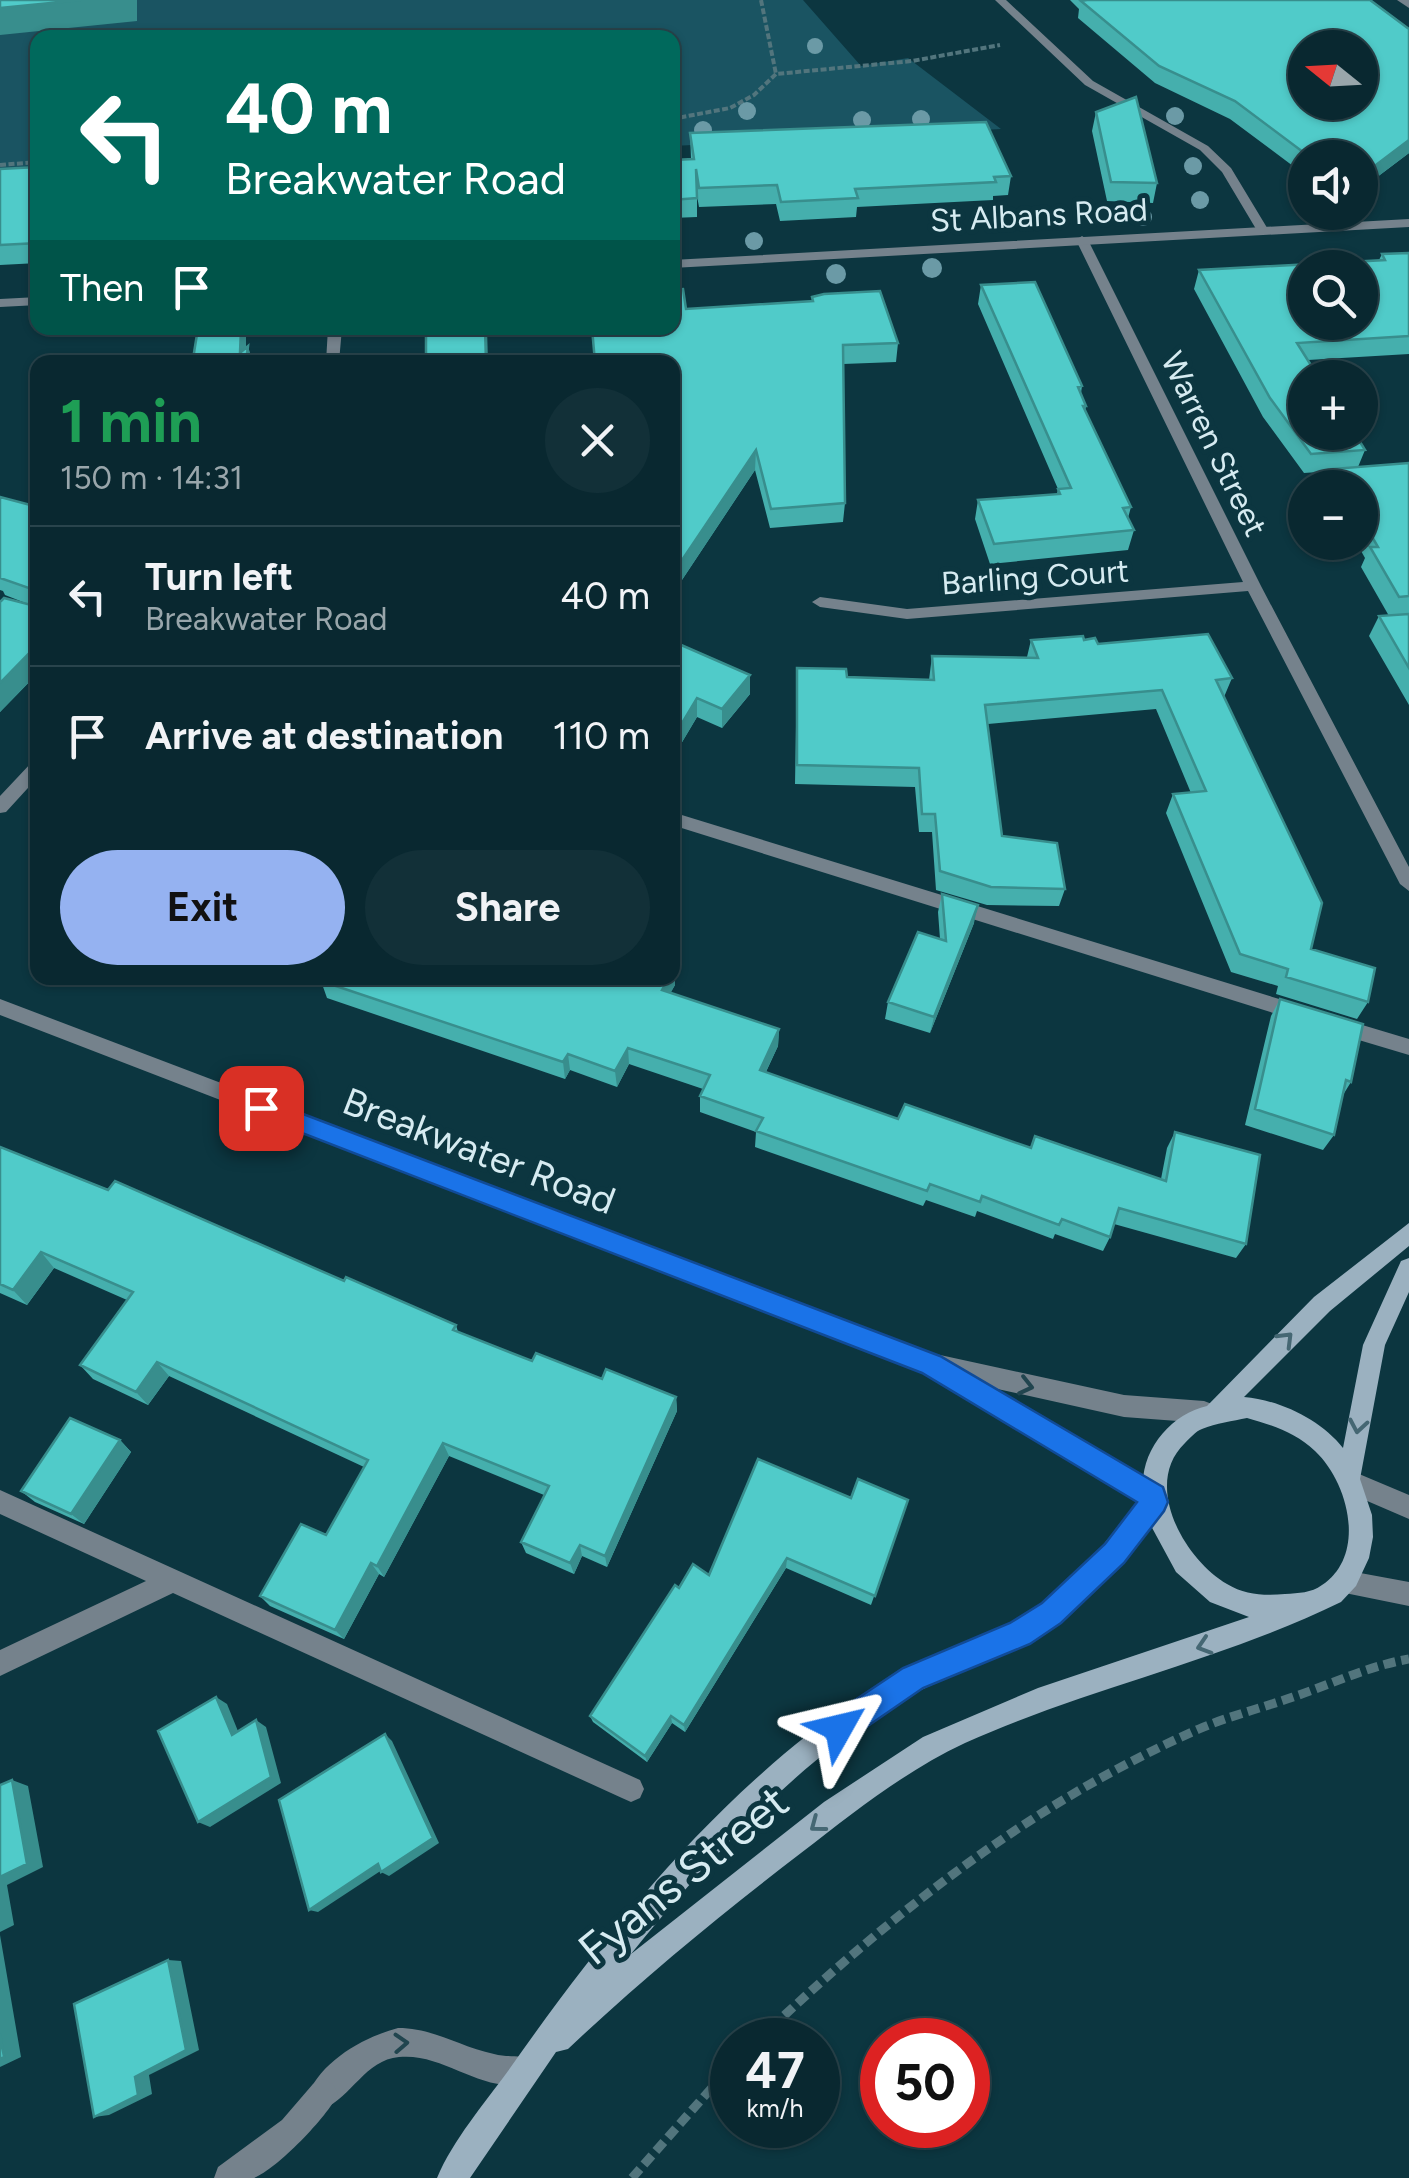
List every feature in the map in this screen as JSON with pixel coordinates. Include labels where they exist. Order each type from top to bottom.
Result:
[{"type":"main road","points":[[1211,1410],[1247,1407],[1276,1414],[1306,1429],[1331,1451],[1350,1481],[1363,1536],[1357,1561],[1344,1582],[1322,1600],[1294,1610],[1264,1610],[1232,1600],[1204,1583],[1180,1560],[1163,1531],[1154,1499],[1154,1473],[1171,1436],[1211,1410],[1322,1304],[1409,1232]]},
{"type":"main road","points":[[1350,1481],[1374,1346],[1409,1268]]},
{"type":"main road","name":"Fyans Street","points":[[452,2178],[578,1994],[684,1868],[773,1783],[885,1694],[956,1658],[1020,1634],[1052,1613],[1115,1553],[1154,1499]]},
{"type":"main road","name":"Fyans Street","points":[[492,2117],[551,2046],[685,1924],[922,1750],[998,1717],[1236,1636],[1294,1610]]},
{"type":"street","points":[[1000,0],[1089,83],[1204,148],[1227,170],[1263,231]]},
{"type":"street","points":[[1402,0],[1409,5]]},
{"type":"street","name":"St Albans Road","points":[[680,264],[1409,223]]},
{"type":"street","name":"Warren Street","points":[[1082,240],[1254,586],[1409,884]]},
{"type":"street","points":[[0,304],[30,302]]},
{"type":"street","name":"Barling Court","points":[[820,602],[907,614],[1254,586]]},
{"type":"street","points":[[0,806],[30,774]]},
{"type":"street","points":[[680,820],[1409,1048]]},
{"type":"street","name":"Breakwater Road","points":[[0,1008],[931,1364],[1124,1406],[1211,1410]]},
{"type":"street","name":"Breakwater Road","points":[[931,1364],[1154,1499]]},
{"type":"street","points":[[1350,1481],[1409,1506]]},
{"type":"street","points":[[0,1502],[630,1789]]},
{"type":"street","points":[[0,1663],[170,1582]]},
{"type":"street","points":[[1344,1582],[1409,1594]]},
{"type":"street","points":[[229,2178],[301,2122],[363,2054],[398,2042],[435,2046],[496,2070],[524,2070]]},
{"type":"path","points":[[761,0],[776,74]]},
{"type":"path","points":[[680,119],[728,111],[759,94],[776,74],[912,61],[1041,39]]},
{"type":"path","points":[[0,165],[30,163]]},
{"type":"path","points":[[782,2018],[917,1897],[992,1841],[1088,1784],[1198,1730],[1409,1658]]},
{"type":"path","points":[[632,2178],[710,2090]]},
{"type":"shaded area","points":[[0,0],[803,0],[861,66],[908,58],[1001,129],[680,146],[680,30],[30,30],[30,179],[0,181]]},
{"type":"building","points":[[0,0],[81,0],[0,8]]},
{"type":"building","points":[[1370,0],[1409,29],[1409,140],[1378,163],[1378,140],[1288,141],[1235,101],[1159,66],[1081,1]]},
{"type":"building","points":[[1136,97],[1157,183],[1111,182],[1096,112]]},
{"type":"building","points":[[986,122],[1011,176],[994,177],[996,182],[855,189],[858,198],[781,202],[777,185],[699,188],[696,169],[697,198],[680,199],[680,160],[694,159],[690,133]]},
{"type":"building","points":[[30,167],[30,243],[0,245],[0,169]]},
{"type":"building","points":[[1409,253],[1409,336],[1378,338],[1378,260],[1385,260],[1382,254]]},
{"type":"building","points":[[1288,265],[1288,340],[1345,340],[1297,343],[1308,360],[1288,360],[1288,423],[1270,398],[1199,270]]},
{"type":"building","points":[[1035,282],[1082,386],[1078,387],[1083,406],[1131,507],[1123,508],[1134,530],[994,544],[978,500],[1060,494],[1058,489],[1071,488],[981,285]]},
{"type":"building","points":[[680,289],[686,309],[813,301],[812,297],[824,294],[880,291],[898,343],[843,345],[845,503],[771,509],[756,450],[680,563],[680,355],[594,355],[593,335],[680,335]]},
{"type":"building","points":[[197,335],[241,335],[240,353],[248,346],[247,355],[194,355]]},
{"type":"building","points":[[426,335],[485,335],[486,355],[426,355]]},
{"type":"building","points":[[1308,450],[1365,450],[1311,454]]},
{"type":"building","points":[[1409,463],[1409,596],[1399,597],[1378,560],[1378,470],[1332,469]]},
{"type":"building","points":[[0,497],[30,505],[30,588],[0,578]]},
{"type":"building","points":[[4,598],[30,605],[30,652],[0,683],[0,602]]},
{"type":"building","points":[[1409,614],[1409,668],[1379,616]]},
{"type":"building","points":[[1208,634],[1232,678],[1216,680],[1322,903],[1311,949],[1375,968],[1368,1002],[1286,977],[1288,969],[1240,954],[1173,794],[1206,791],[1162,690],[985,705],[1002,836],[1057,843],[1065,889],[991,887],[940,871],[935,814],[922,814],[919,768],[797,765],[797,668],[846,669],[847,677],[934,680],[932,656],[1038,658],[1031,640],[1083,636],[1084,640],[1095,638],[1098,644]]},
{"type":"building","points":[[680,644],[750,675],[722,709],[697,698],[680,727]]},
{"type":"building","points":[[942,894],[978,905],[934,1017],[888,1002],[918,932],[946,941]]},
{"type":"building","points":[[333,985],[665,985],[662,990],[779,1029],[760,1070],[898,1119],[905,1104],[1031,1148],[1035,1136],[1166,1181],[1175,1132],[1260,1155],[1246,1244],[1119,1208],[1110,1237],[1062,1219],[1059,1225],[982,1196],[980,1202],[930,1184],[927,1191],[756,1131],[763,1118],[700,1096],[710,1075],[628,1048],[615,1071],[568,1054],[563,1062]]},
{"type":"building","points":[[1280,999],[1363,1024],[1351,1082],[1346,1080],[1334,1135],[1255,1109]]},
{"type":"building","points":[[0,1147],[108,1190],[115,1181],[344,1281],[346,1277],[456,1325],[453,1330],[532,1361],[536,1353],[602,1379],[606,1369],[676,1397],[605,1556],[580,1545],[570,1563],[521,1542],[549,1486],[443,1443],[377,1566],[371,1563],[335,1630],[260,1596],[301,1524],[326,1535],[368,1460],[157,1362],[136,1392],[80,1365],[133,1292],[41,1252],[13,1290],[0,1284]]},
{"type":"building","points":[[70,1418],[120,1440],[71,1514],[21,1491]]},
{"type":"building","points":[[758,1459],[851,1498],[858,1479],[908,1500],[875,1596],[787,1558],[684,1725],[671,1716],[645,1756],[590,1716],[675,1585],[679,1588],[693,1564],[709,1575]]},
{"type":"building","points":[[216,1697],[232,1735],[256,1720],[271,1777],[198,1822],[158,1731]]},
{"type":"building","points":[[385,1734],[433,1838],[381,1872],[378,1864],[309,1910],[279,1800]]},
{"type":"building","points":[[12,1780],[27,1864],[0,1877],[0,1785]]},
{"type":"building","points":[[168,1960],[186,2050],[135,2077],[138,2095],[94,2117],[74,2004]]},
{"type":"route","points":[[261,1108],[931,1364],[1154,1496],[1154,1502],[1115,1553],[1052,1613],[1020,1634],[913,1678],[839,1728]]}]
